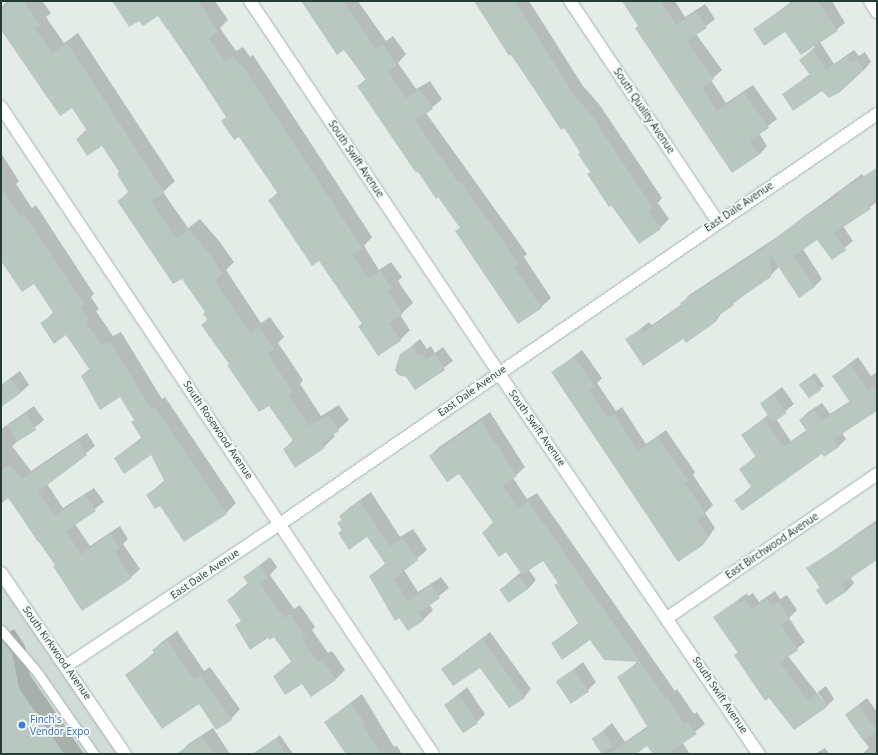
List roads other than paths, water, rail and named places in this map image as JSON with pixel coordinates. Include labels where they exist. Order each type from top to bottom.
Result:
[{"type":"street","name":"South Swift Avenue","points":[[250,1],[498,372],[759,754]]},
{"type":"street","name":"South Quality Avenue","points":[[570,1],[718,222]]},
{"type":"street","points":[[870,1],[877,12]]},
{"type":"street","name":"South Rosewood Avenue","points":[[1,107],[433,754]]},
{"type":"street","name":"East Dale Avenue","points":[[66,666],[280,524],[498,372],[877,114]]},
{"type":"street","name":"East Birchwood Avenue","points":[[667,618],[877,474]]},
{"type":"street","name":"South Kirkwood Avenue","points":[[1,574],[66,666],[121,752]]},
{"type":"lane","points":[[1,630],[37,672],[94,754]]},
{"type":"place","name":"Finch's Vendor Expo","points":[[22,725]]}]
